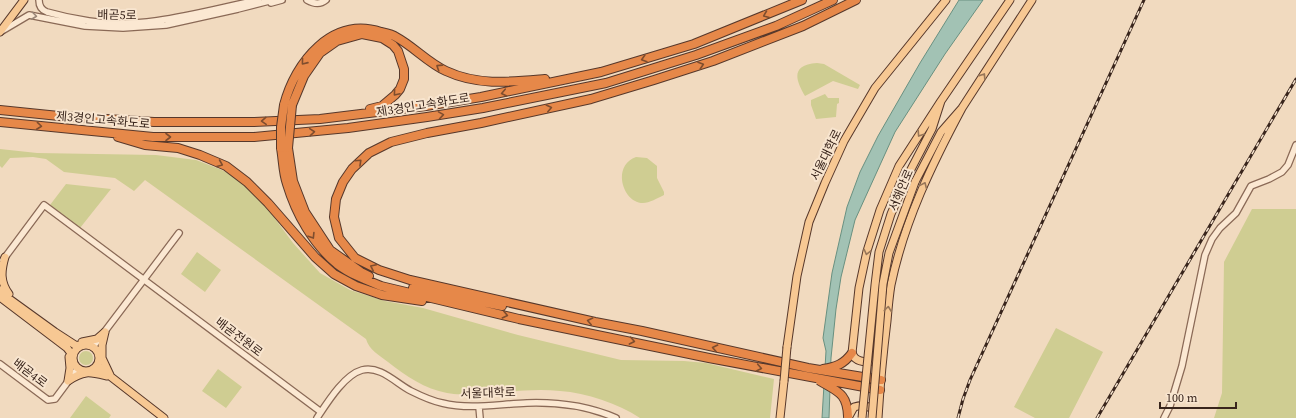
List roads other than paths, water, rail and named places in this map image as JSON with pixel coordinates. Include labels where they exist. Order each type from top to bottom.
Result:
[{"type":"highway","name":"제3경인고속화도로","points":[[0,110],[59,116],[154,122],[254,122],[320,119],[442,104],[601,72],[694,44],[802,0]]},
{"type":"highway","name":"제3경인고속화도로","points":[[0,122],[153,137],[254,137],[348,128],[483,108],[614,80],[696,55],[776,26],[834,0]]},
{"type":"highway","points":[[856,0],[789,31],[713,61],[654,80],[591,98],[481,123],[426,133],[391,142],[369,153],[352,169],[343,182],[336,198],[334,217],[339,238],[355,258],[379,270],[410,280],[566,316],[642,331],[808,368],[881,380]]},
{"type":"highway","points":[[601,72],[552,79],[514,82],[478,81],[445,71],[395,36],[371,28],[333,35],[317,46],[300,67],[287,94],[288,105],[284,148],[287,183],[300,216],[318,246],[338,264],[359,277],[381,286],[474,308],[709,358],[817,379],[844,397],[848,406],[848,417]]},
{"type":"highway","points":[[288,105],[304,76],[320,54],[337,41],[362,34],[382,38],[393,45],[398,51],[404,68],[404,79],[400,89],[395,95],[382,106],[320,119]]},
{"type":"highway","points":[[102,132],[145,145],[178,148],[226,166],[247,182],[268,203],[315,257],[334,274],[356,286],[382,295],[474,308]]},
{"type":"highway","points":[[284,148],[293,181],[305,212],[330,250],[361,272],[382,281],[410,288],[491,305],[566,316]]},
{"type":"highway","points":[[838,374],[852,353]]},
{"type":"highway","points":[[817,379],[838,374],[880,390]]},
{"type":"main road","points":[[0,32],[24,0]]},
{"type":"main road","name":"서울대학로","points":[[780,418],[787,347],[797,276],[809,222],[844,141],[875,88],[946,0]]},
{"type":"main road","name":"서해안로","points":[[862,418],[875,285],[880,252],[892,214],[908,175],[932,129],[941,101],[1010,0]]},
{"type":"main road","name":"서해안로","points":[[872,418],[883,284],[889,254],[915,182],[940,132],[962,108],[1032,0]]},
{"type":"main road","points":[[883,355],[879,359],[871,362],[856,359],[852,353],[859,288],[867,250],[880,210],[899,166],[941,101]]},
{"type":"main road","points":[[878,418],[891,286],[898,256],[915,205],[937,156],[962,108]]},
{"type":"main road","points":[[2,259],[1,277],[5,289],[14,305]]},
{"type":"main road","points":[[0,290],[14,305]]},
{"type":"main road","points":[[0,297],[14,305],[63,341],[71,351],[73,360],[78,368],[86,371],[91,370],[96,366],[99,360],[99,355],[98,351],[93,347],[88,345],[75,345],[63,341]]},
{"type":"main road","points":[[0,303],[14,305]]},
{"type":"main road","points":[[63,341],[88,342],[97,339],[105,332]]},
{"type":"main road","points":[[105,332],[102,345],[102,358],[111,377]]},
{"type":"main road","points":[[63,341],[70,361],[68,381]]},
{"type":"main road","points":[[73,356],[76,349],[81,346]]},
{"type":"main road","points":[[96,366],[164,418]]},
{"type":"main road","points":[[68,381],[76,375],[84,372],[96,373],[111,377]]},
{"type":"main road","points":[[848,417],[854,407],[861,405],[876,411],[878,418]]},
{"type":"street","name":"배곧5로","points":[[40,0],[40,7],[42,10],[47,12],[90,21],[110,22],[166,19],[282,0]]},
{"type":"street","points":[[237,7],[249,0]]},
{"type":"street","name":"배곧5로","points":[[237,7],[258,0]]},
{"type":"street","name":"배곧5로","points":[[0,32],[27,15],[85,26],[123,28],[166,25],[237,7],[273,0]]},
{"type":"street","points":[[307,0],[318,4],[326,0]]},
{"type":"street","points":[[1164,418],[1170,406],[1182,366],[1205,255],[1212,239],[1220,228],[1236,213],[1251,186],[1269,180],[1282,172],[1288,165],[1296,145]]},
{"type":"street","name":"배곧전원로","points":[[0,264],[2,259],[44,205],[321,412]]},
{"type":"street","points":[[93,347],[179,233]]},
{"type":"street","name":"배곧4로","points":[[0,364],[48,400],[55,399],[78,368]]},
{"type":"street","name":"서울대학로","points":[[317,418],[336,392],[348,380],[362,370],[369,370],[386,375],[402,387],[428,399],[442,403],[479,407],[526,403],[566,404],[600,412],[616,418]]},
{"type":"street","points":[[479,407],[480,418]]},
{"type":"railway","points":[[958,418],[970,380],[1144,0]]},
{"type":"railway","points":[[1097,418],[1296,79]]}]
